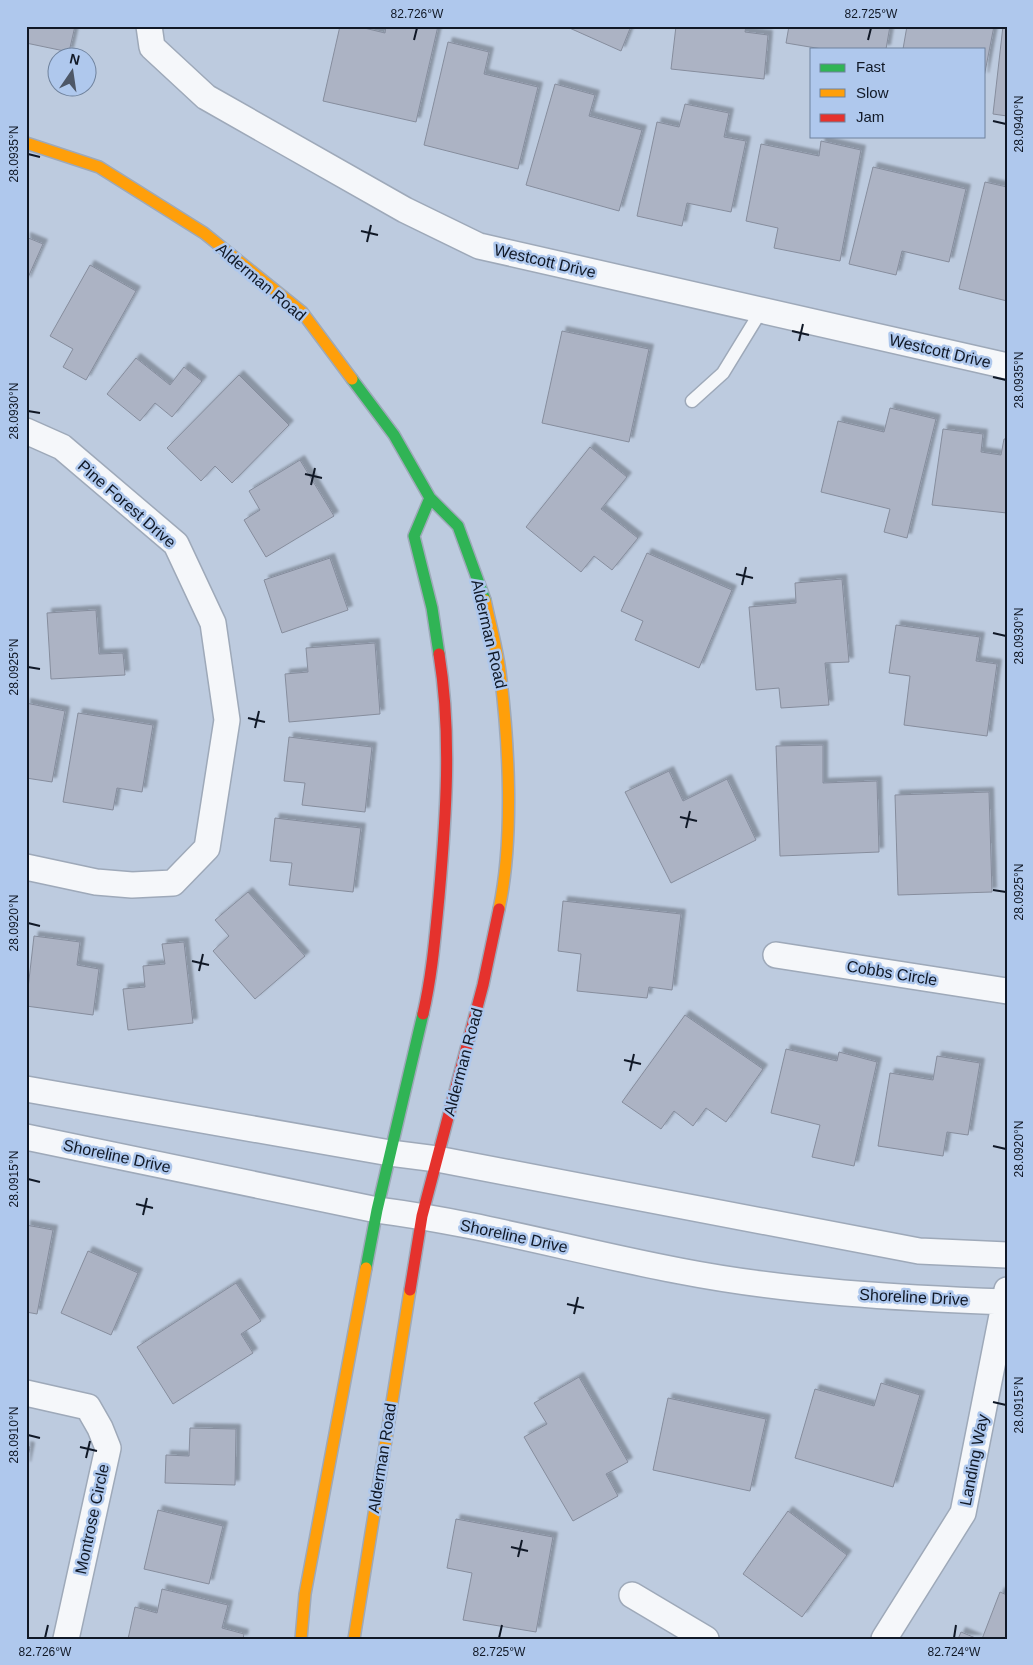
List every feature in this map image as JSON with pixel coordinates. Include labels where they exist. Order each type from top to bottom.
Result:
[{"type":"street","name":"Westcott Drive","points":[[149,26],[152,47],[206,97],[405,210],[478,246],[1007,366]]},
{"type":"street","name":"Alderman Road","points":[[26,143],[99,167],[204,233],[302,312],[394,435],[430,498],[458,526],[483,594],[500,670],[506,740],[508,824],[498,913],[483,985],[422,1216],[381,1460],[354,1639]]},
{"type":"street","name":"Pine Forest Drive","points":[[26,431],[62,447],[176,544],[213,623],[227,720],[207,848],[173,883],[132,885],[96,882],[26,867]]},
{"type":"street","points":[[301,1639],[305,1594],[377,1210],[430,984],[444,842],[447,752],[444,684],[432,608],[414,536],[430,498]]},
{"type":"street","name":"Cobbs Circle","points":[[776,955],[1007,991]]},
{"type":"street","points":[[26,1089],[390,1153],[437,1159],[919,1251],[1007,1255]]},
{"type":"street","name":"Shoreline Drive","points":[[26,1137],[377,1210],[422,1216],[682,1272],[836,1293],[1006,1298]]},
{"type":"street","name":"Landing Way","points":[[884,1639],[963,1513],[1006,1298]]},
{"type":"street","name":"Montrose Circle","points":[[26,1393],[88,1407],[100,1428],[108,1448],[66,1639]]},
{"type":"street","points":[[632,1595],[706,1639]]},
{"type":"lane","points":[[692,401],[723,373],[761,311]]},
{"type":"building","points":[[26,26],[75,26],[70,48],[50,48],[26,43]]},
{"type":"building","points":[[340,26],[356,26],[385,33],[386,26],[438,26],[416,122],[323,101]]},
{"type":"building","points":[[565,26],[631,26],[621,51]]},
{"type":"building","points":[[676,26],[746,26],[745,32],[768,35],[764,79],[671,69]]},
{"type":"building","points":[[789,26],[890,26],[886,48],[816,48],[786,43]]},
{"type":"building","points":[[907,26],[994,26],[986,67],[986,48],[903,48]]},
{"type":"building","points":[[1003,26],[1007,26],[1007,116],[993,114]]},
{"type":"building","points":[[448,42],[489,52],[484,74],[538,87],[518,169],[424,145]]},
{"type":"building","points":[[555,84],[595,95],[589,116],[642,130],[619,211],[526,185]]},
{"type":"building","points":[[685,104],[729,113],[724,137],[746,141],[731,212],[687,203],[682,226],[637,216],[657,122],[679,127]]},
{"type":"building","points":[[821,141],[861,150],[840,261],[774,248],[778,228],[746,221],[761,144],[819,156]]},
{"type":"building","points":[[873,167],[966,189],[949,262],[902,251],[896,275],[849,264]]},
{"type":"building","points":[[985,182],[1007,187],[1007,301],[959,289]]},
{"type":"building","points":[[26,237],[43,244],[26,282]]},
{"type":"building","points":[[90,265],[136,291],[86,380],[63,367],[73,349],[50,336]]},
{"type":"building","points":[[562,331],[649,349],[629,442],[542,423]]},
{"type":"building","points":[[136,358],[170,385],[184,367],[202,381],[172,417],[155,403],[140,421],[107,394]]},
{"type":"building","points":[[239,375],[289,425],[232,483],[215,466],[201,481],[167,448]]},
{"type":"building","points":[[890,408],[936,419],[907,538],[884,532],[890,509],[821,492],[838,421],[884,432]]},
{"type":"building","points":[[943,429],[983,434],[981,452],[1001,455],[1004,439],[1007,439],[1007,513],[932,505]]},
{"type":"building","points":[[590,447],[627,477],[601,509],[638,538],[612,570],[594,556],[581,572],[526,527]]},
{"type":"building","points":[[300,460],[334,516],[266,557],[244,520],[260,510],[249,491]]},
{"type":"building","points":[[647,553],[732,590],[699,668],[635,640],[643,621],[621,611]]},
{"type":"building","points":[[330,558],[348,610],[282,633],[264,580]]},
{"type":"building","points":[[842,579],[849,662],[825,663],[829,705],[781,708],[779,688],[756,690],[749,607],[796,603],[795,583]]},
{"type":"building","points":[[96,610],[99,654],[123,653],[125,675],[51,679],[47,613]]},
{"type":"building","points":[[896,625],[980,637],[976,661],[997,664],[987,736],[904,725],[910,676],[889,673]]},
{"type":"building","points":[[375,643],[380,714],[289,722],[285,674],[308,672],[306,648]]},
{"type":"building","points":[[26,703],[65,711],[52,782],[26,778]]},
{"type":"building","points":[[78,713],[153,725],[142,792],[117,788],[113,810],[63,802]]},
{"type":"building","points":[[289,737],[372,747],[365,812],[302,805],[305,783],[284,781]]},
{"type":"building","points":[[823,745],[823,783],[877,781],[879,852],[780,856],[776,746]]},
{"type":"building","points":[[669,771],[683,801],[727,779],[756,840],[671,883],[625,792]]},
{"type":"building","points":[[989,792],[992,892],[898,895],[895,795]]},
{"type":"building","points":[[275,818],[361,828],[353,892],[289,885],[292,863],[270,861]]},
{"type":"building","points":[[248,892],[305,956],[255,999],[213,951],[229,936],[215,920]]},
{"type":"building","points":[[563,901],[681,914],[672,990],[649,987],[647,998],[577,991],[581,954],[558,951]]},
{"type":"building","points":[[34,936],[80,942],[77,965],[99,969],[93,1015],[26,1006]]},
{"type":"building","points":[[184,942],[193,1023],[128,1030],[123,989],[145,987],[143,966],[165,964],[162,944]]},
{"type":"building","points":[[685,1015],[763,1069],[726,1122],[706,1108],[693,1126],[674,1111],[661,1129],[622,1102]]},
{"type":"building","points":[[786,1049],[837,1061],[839,1052],[877,1062],[854,1166],[812,1157],[820,1125],[771,1113]]},
{"type":"building","points":[[937,1056],[980,1063],[968,1135],[947,1132],[943,1156],[878,1146],[890,1073],[933,1080]]},
{"type":"building","points":[[26,1225],[53,1230],[37,1314],[26,1312]]},
{"type":"building","points":[[88,1251],[138,1273],[111,1335],[61,1313]]},
{"type":"building","points":[[236,1283],[261,1321],[241,1334],[253,1353],[173,1404],[137,1347]]},
{"type":"building","points":[[579,1377],[628,1462],[606,1474],[618,1496],[573,1521],[524,1437],[547,1424],[534,1403]]},
{"type":"building","points":[[881,1383],[920,1395],[893,1487],[795,1458],[815,1389],[874,1406]]},
{"type":"building","points":[[668,1398],[766,1419],[750,1491],[653,1470]]},
{"type":"building","points":[[190,1428],[236,1429],[235,1485],[165,1483],[166,1455],[189,1456]]},
{"type":"building","points":[[26,1446],[30,1447],[26,1466]]},
{"type":"building","points":[[158,1510],[223,1526],[209,1584],[144,1569]]},
{"type":"building","points":[[788,1511],[847,1555],[802,1617],[743,1574]]},
{"type":"building","points":[[456,1519],[553,1537],[536,1632],[463,1620],[472,1573],[447,1568]]},
{"type":"building","points":[[162,1589],[228,1605],[222,1628],[244,1634],[243,1639],[128,1639],[135,1607],[157,1613]]},
{"type":"building","points":[[1000,1592],[1007,1595],[1007,1639],[982,1639]]},
{"type":"building","points":[[961,1632],[978,1639],[958,1639]]},
{"type":"traffic: fast","points":[[352,379],[394,435],[430,498],[458,526],[485,600]]},
{"type":"traffic: fast","points":[[430,498],[414,536],[432,608],[439,654]]},
{"type":"traffic: fast","points":[[366,1268],[377,1210],[423,1014]]},
{"type":"traffic: slow","points":[[26,143],[99,167],[204,233],[302,312],[352,379]]},
{"type":"traffic: slow","points":[[485,600],[500,672],[508,760],[507,852],[499,909]]},
{"type":"traffic: slow","points":[[301,1639],[305,1594],[366,1268]]},
{"type":"traffic: slow","points":[[354,1639],[410,1290]]},
{"type":"traffic: jam","points":[[423,1014],[435,942],[446,806],[447,745],[439,654]]},
{"type":"traffic: jam","points":[[410,1290],[422,1216],[483,985],[499,909]]}]
